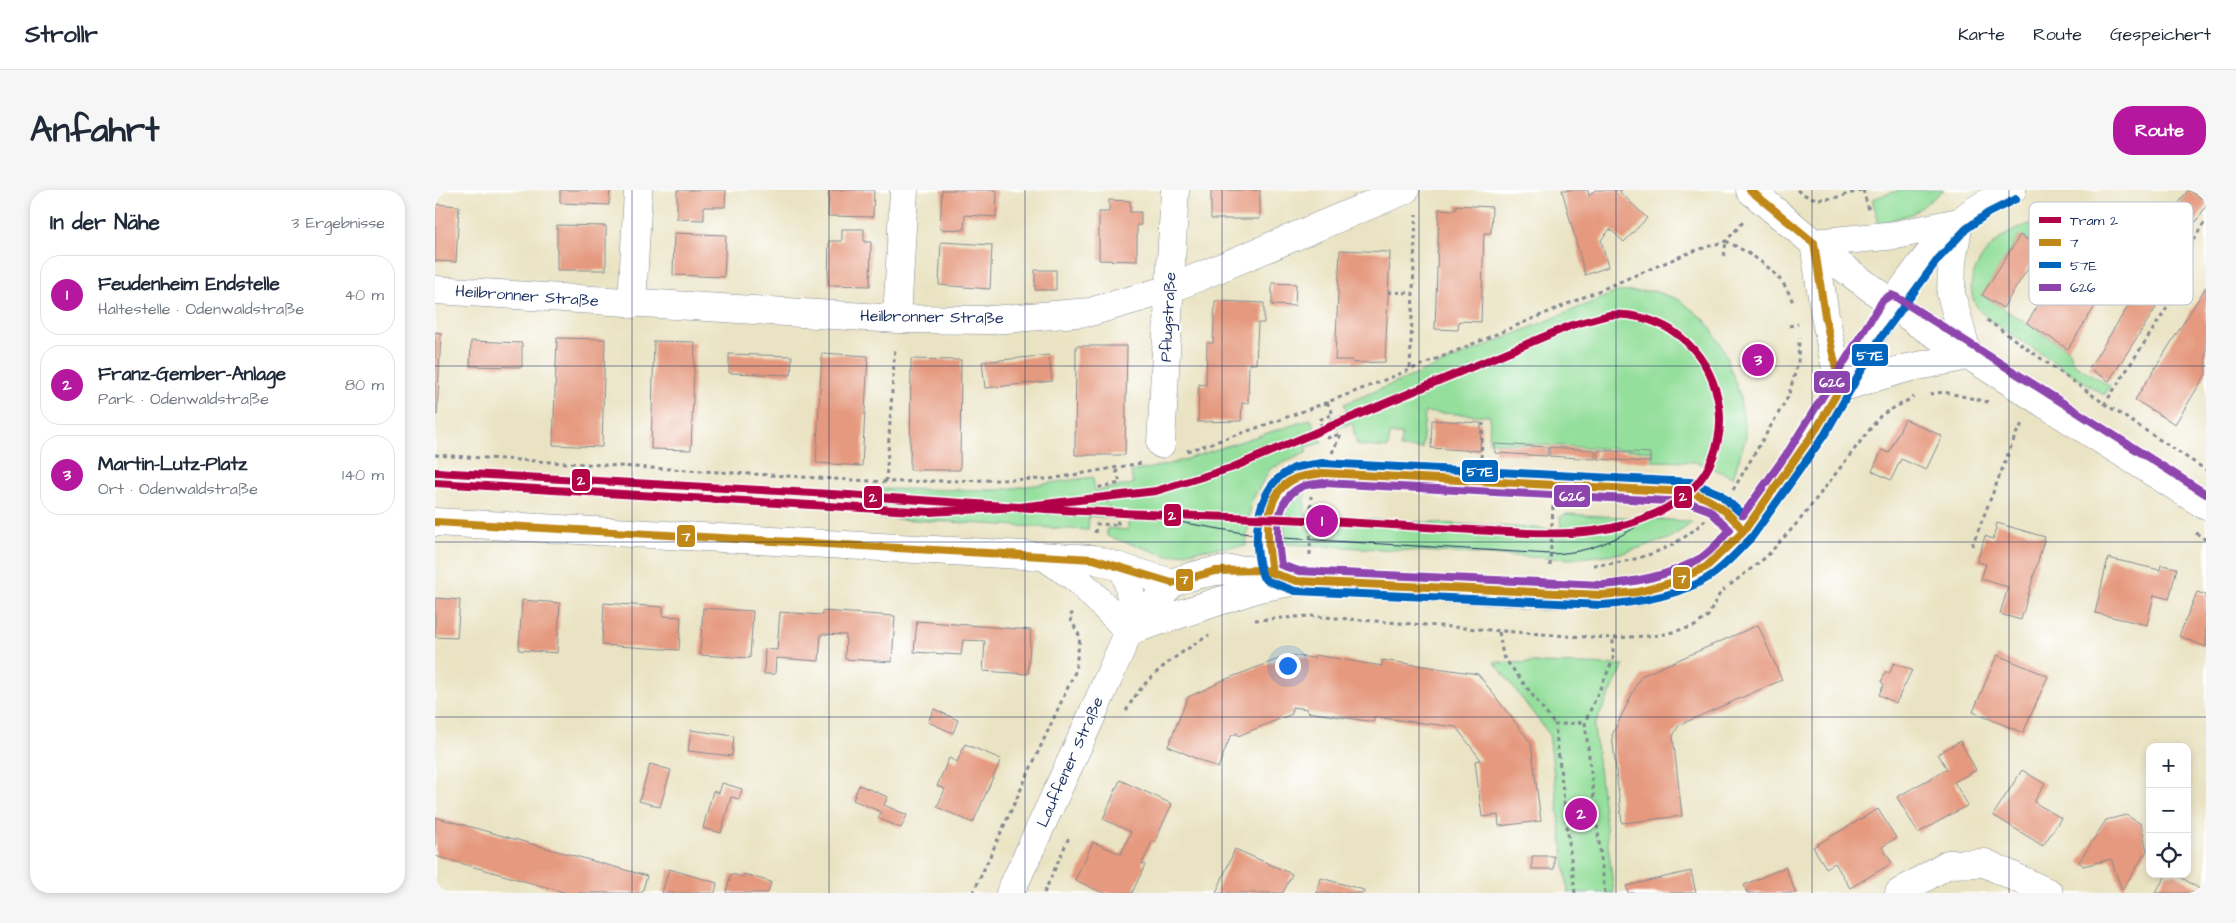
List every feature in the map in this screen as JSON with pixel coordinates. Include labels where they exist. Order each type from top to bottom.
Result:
[{"type":"street","points":[[632,304],[638,190]]},
{"type":"street","points":[[897,319],[904,190]]},
{"type":"street","name":"Pflugstraße","points":[[1162,453],[1175,190]]},
{"type":"street","points":[[1751,190],[1891,305],[1968,356],[2206,506]]},
{"type":"street","points":[[1129,630],[1259,588],[1297,581],[1602,595],[1638,592],[1673,582],[1706,567],[1744,531],[1811,435],[1891,305],[1930,253],[1959,222],[1983,204],[2012,190]]},
{"type":"street","name":"Heilbronner Straße","points":[[435,290],[632,304],[897,319],[991,320],[1090,312],[1170,290],[1411,198]]},
{"type":"street","points":[[1814,243],[1896,235],[1959,222]]},
{"type":"street","points":[[1959,222],[1952,261],[1951,294],[1968,356]]},
{"type":"street","points":[[1814,243],[1825,316],[1839,388]]},
{"type":"street","points":[[1839,388],[1903,369],[1968,356]]},
{"type":"street","points":[[435,522],[1093,559],[1172,583],[1215,571],[1263,570],[1297,581]]},
{"type":"street","points":[[1045,557],[1077,579],[1129,630]]},
{"type":"street","points":[[1125,570],[1132,602],[1129,630]]},
{"type":"street","points":[[1129,630],[1172,583]]},
{"type":"street","name":"Lauffener Straße","points":[[1010,893],[1129,630]]},
{"type":"street","points":[[1899,893],[1948,864],[1985,863],[2049,893]]},
{"type":"lane","points":[[1271,572],[1267,520],[1273,500],[1294,479],[1323,473],[1689,492],[1705,496],[1721,505],[1744,531]]},
{"type":"path","points":[[1797,190],[1806,197],[1830,200],[1861,190]]},
{"type":"path","points":[[1411,198],[1413,293],[1411,368]]},
{"type":"path","points":[[2193,240],[2206,220]]},
{"type":"path","points":[[1725,256],[1726,240]]},
{"type":"path","points":[[435,455],[885,482],[1050,479],[1116,469],[1162,453],[1260,428],[1411,368],[1691,252],[1726,240],[1753,255],[1777,275],[1795,307]]},
{"type":"path","points":[[1388,292],[1413,293]]},
{"type":"path","points":[[2087,431],[2169,305]]},
{"type":"path","points":[[1583,566],[1612,564],[1652,555],[1676,543],[1695,530],[1721,505],[1742,477],[1789,397],[1798,363],[1800,323],[1797,315]]},
{"type":"path","points":[[1982,315],[1989,322],[2105,404],[2206,470]]},
{"type":"path","points":[[885,482],[897,319]]},
{"type":"path","points":[[1789,326],[1800,323]]},
{"type":"path","points":[[1928,394],[1944,392],[1988,402],[1995,407]]},
{"type":"path","points":[[1253,620],[1310,616],[1499,632],[1613,638],[1661,636],[1695,626],[1708,616],[1719,595],[1766,557],[1799,521],[1881,415],[1913,397],[1921,396]]},
{"type":"path","points":[[2015,420],[2031,430]]},
{"type":"path","points":[[1481,458],[1483,423]]},
{"type":"path","points":[[1972,546],[2016,434],[2022,424]]},
{"type":"path","points":[[1094,539],[1097,524],[1119,526],[1100,487],[1119,483],[1116,469]]},
{"type":"path","points":[[1549,594],[1554,485]]},
{"type":"path","points":[[2189,529],[2206,540]]},
{"type":"path","points":[[973,893],[1075,672],[1080,637],[1069,616]]},
{"type":"path","points":[[1499,632],[1503,656],[1555,725],[1575,893]]},
{"type":"path","points":[[1123,718],[1135,694],[1165,664],[1210,635]]},
{"type":"path","points":[[1605,893],[1585,722],[1613,660],[1613,638]]},
{"type":"path","points":[[1555,725],[1585,722]]},
{"type":"path","points":[[1044,893],[1072,831]]},
{"type":"green space","points":[[1900,190],[1944,190],[1912,214],[1879,224],[1872,199]]},
{"type":"green space","points":[[2029,225],[2029,240],[2020,235],[1982,295],[2068,350],[2074,364],[2110,386],[2104,395],[1991,321],[1978,309],[1972,296],[1971,285],[1978,264],[1993,245],[2017,229]]},
{"type":"green space","points":[[1654,291],[1680,300],[1706,321],[1723,348],[1739,393],[1746,437],[1733,477],[1697,462],[1652,461],[1652,451],[1489,442],[1490,416],[1425,412],[1422,448],[1400,448],[1402,434],[1390,434],[1388,448],[1357,445],[1352,423],[1336,429],[1332,418],[1347,411],[1344,404],[1617,292]]},
{"type":"green space","points":[[1311,419],[1322,443],[1307,446],[1306,453],[1270,469],[1251,502],[1246,546],[1206,549],[1168,556],[1107,536],[1107,528],[1128,530],[1128,519],[1089,516],[1088,530],[879,518],[881,489],[998,490],[1093,477],[1095,491],[1133,484],[1131,472],[1174,463]]},
{"type":"green space","points":[[1305,490],[1305,516],[1552,529],[1561,529],[1560,517],[1567,514],[1688,521],[1692,523],[1668,539],[1623,553],[1570,559],[1285,544],[1284,510]]},
{"type":"green space","points":[[1494,662],[1624,665],[1594,727],[1614,893],[1568,893],[1549,734]]},
{"type":"building","points":[[560,190],[610,190],[609,205],[560,203]]},
{"type":"building","points":[[677,190],[726,190],[725,207],[704,207],[704,220],[677,219]]},
{"type":"building","points":[[829,190],[874,190],[873,217],[828,216]]},
{"type":"building","points":[[942,190],[997,190],[996,217],[965,215],[964,230],[940,229]]},
{"type":"building","points":[[1211,190],[1260,190],[1260,219],[1211,219]]},
{"type":"building","points":[[1562,190],[1588,190],[1589,196],[1595,190],[1622,190],[1620,192],[1647,218],[1624,242],[1610,229],[1601,240],[1608,267],[1585,275]]},
{"type":"building","points":[[2188,190],[2206,201],[2206,206],[2196,222],[2193,220],[2193,202],[2180,202]]},
{"type":"building","points":[[1109,200],[1130,201],[1130,212],[1141,212],[1141,225],[1137,225],[1137,261],[1099,260],[1099,212],[1109,212]]},
{"type":"building","points":[[435,204],[459,206],[456,262],[435,261]]},
{"type":"building","points":[[1456,205],[1492,207],[1491,233],[1484,233],[1481,322],[1459,321],[1458,330],[1435,329],[1439,209],[1456,210]]},
{"type":"building","points":[[557,225],[606,226],[606,270],[557,270]]},
{"type":"building","points":[[842,229],[864,229],[864,242],[871,242],[870,286],[828,285],[829,241],[842,241]]},
{"type":"building","points":[[674,233],[726,235],[724,277],[673,275]]},
{"type":"building","points":[[2020,235],[2029,241],[2029,267],[2003,308],[1982,295]]},
{"type":"building","points":[[941,242],[992,245],[990,289],[939,285]]},
{"type":"building","points":[[1340,250],[1390,252],[1385,362],[1353,363],[1353,360],[1335,360]]},
{"type":"building","points":[[1035,270],[1056,270],[1056,290],[1035,290]]},
{"type":"building","points":[[1272,283],[1296,284],[1295,306],[1272,305]]},
{"type":"building","points":[[2206,287],[2206,374],[2175,424],[2135,400]]},
{"type":"building","points":[[1215,301],[1264,303],[1264,323],[1258,323],[1256,364],[1249,364],[1248,404],[1242,403],[1241,421],[1198,422],[1199,384],[1206,385],[1207,343],[1213,343]]},
{"type":"building","points":[[2038,305],[2096,305],[2068,349],[2027,323]]},
{"type":"building","points":[[2129,305],[2158,305],[2109,381],[2089,368]]},
{"type":"building","points":[[435,332],[441,333],[437,415],[435,415]]},
{"type":"building","points":[[557,338],[605,339],[602,447],[553,445]]},
{"type":"building","points":[[471,341],[522,343],[522,367],[470,366]]},
{"type":"building","points":[[654,341],[695,342],[691,450],[651,449]]},
{"type":"building","points":[[1076,346],[1127,346],[1125,455],[1075,455]]},
{"type":"building","points":[[822,353],[868,356],[862,466],[816,463]]},
{"type":"building","points":[[729,354],[792,356],[791,375],[729,373]]},
{"type":"building","points":[[1049,355],[1052,381],[985,388],[982,362]]},
{"type":"building","points":[[911,359],[961,360],[960,470],[910,470]]},
{"type":"building","points":[[1905,419],[1942,436],[1926,470],[1901,459],[1891,480],[1872,471],[1882,450],[1889,453]]},
{"type":"building","points":[[1432,420],[1481,423],[1480,451],[1431,448]]},
{"type":"building","points":[[1495,444],[1547,447],[1547,456],[1495,453]]},
{"type":"building","points":[[1549,447],[1595,450],[1595,459],[1549,456]]},
{"type":"building","points":[[1598,450],[1650,453],[1650,462],[1597,459]]},
{"type":"building","points":[[1997,523],[2045,537],[2021,620],[2000,614],[2008,587],[1981,579],[1986,564],[1977,562],[1985,536],[1993,539]]},
{"type":"building","points":[[2108,558],[2160,570],[2161,565],[2177,568],[2169,599],[2154,595],[2147,625],[2095,613]]},
{"type":"building","points":[[2197,592],[2206,595],[2206,647],[2179,636]]},
{"type":"building","points":[[435,598],[460,600],[457,638],[435,637]]},
{"type":"building","points":[[522,600],[560,603],[557,653],[519,650]]},
{"type":"building","points":[[604,603],[663,607],[663,616],[681,617],[679,650],[602,645]]},
{"type":"building","points":[[703,608],[753,611],[750,658],[700,655]]},
{"type":"building","points":[[822,611],[895,616],[892,662],[845,659],[846,635],[821,634],[819,661],[776,658],[775,674],[764,674],[765,649],[777,650],[780,612],[822,615]]},
{"type":"building","points":[[917,621],[1031,630],[1028,674],[983,671],[985,641],[963,640],[961,655],[914,652]]},
{"type":"building","points":[[1758,625],[1782,680],[1679,725],[1673,736],[1682,816],[1622,823],[1612,735],[1641,676]]},
{"type":"building","points":[[1289,655],[1314,658],[1315,655],[1382,666],[1382,660],[1478,674],[1531,743],[1541,821],[1499,826],[1498,815],[1482,817],[1475,761],[1481,760],[1456,727],[1374,717],[1374,722],[1307,712],[1307,709],[1292,707],[1292,714],[1238,736],[1237,733],[1230,737],[1218,768],[1168,746],[1188,697],[1216,683]]},
{"type":"building","points":[[1997,655],[2048,676],[2023,733],[1973,712]]},
{"type":"building","points":[[1894,663],[1912,670],[1896,703],[1879,695],[1884,684],[1881,682],[1886,671],[1889,674]]},
{"type":"building","points":[[934,709],[958,720],[953,733],[928,722]]},
{"type":"building","points":[[691,730],[734,736],[732,756],[688,751]]},
{"type":"building","points":[[1960,741],[1976,770],[1954,782],[1968,805],[1918,833],[1897,797],[1947,769],[1938,754]]},
{"type":"building","points":[[965,744],[1001,759],[973,823],[937,807],[945,789],[937,786],[949,758],[957,762]]},
{"type":"building","points":[[650,764],[671,770],[660,807],[639,801]]},
{"type":"building","points":[[2022,770],[2045,784],[2034,802],[2061,818],[2043,846],[1993,815]]},
{"type":"building","points":[[1120,780],[1172,804],[1142,864],[1145,865],[1132,893],[1103,893],[1075,880],[1093,842],[1121,854],[1131,832],[1103,819]]},
{"type":"building","points":[[722,783],[742,789],[739,799],[731,797],[721,833],[703,828],[713,791],[719,793]]},
{"type":"building","points":[[859,785],[888,797],[884,805],[907,815],[901,828],[878,818],[881,812],[853,800]]},
{"type":"building","points":[[1878,809],[1896,838],[1882,847],[1892,863],[1850,888],[1835,863],[1826,868],[1813,847]]},
{"type":"building","points":[[2126,815],[2141,824],[2146,853],[2122,890],[2111,859],[2083,866],[2079,862],[2106,820]]},
{"type":"building","points":[[435,817],[647,876],[642,893],[567,893],[435,856]]},
{"type":"building","points":[[1235,849],[1292,874],[1283,893],[1216,893]]},
{"type":"building","points":[[1532,856],[1554,856],[1554,869],[1532,869]]},
{"type":"building","points":[[1785,867],[1796,893],[1747,893],[1744,885]]},
{"type":"building","points":[[669,869],[717,883],[715,893],[662,893]]},
{"type":"building","points":[[1691,871],[1696,893],[1628,893],[1626,886]]},
{"type":"building","points":[[731,874],[743,877],[744,874],[771,882],[768,893],[726,893]]},
{"type":"building","points":[[1321,878],[1364,890],[1364,893],[1317,893]]},
{"type":"building","points":[[2164,878],[2182,878],[2206,893],[2155,893]]},
{"type":"tram line","name":"2","points":[[1609,315],[1625,315],[1649,320],[1671,330],[1687,342],[1709,373],[1716,391],[1719,410],[1720,429],[1716,448],[1704,475],[1690,491],[1673,504],[1645,518],[1624,525],[1582,532],[1538,533],[1019,507],[1156,491],[1231,468],[1572,325],[1609,315]]},
{"type":"tram line","name":"2","points":[[435,472],[849,495],[1019,507]]},
{"type":"tram line","name":"2","points":[[435,483],[930,512],[1019,507]]},
{"type":"tram line","points":[[1118,514],[1162,519],[1266,537],[1550,554],[1568,553],[1600,545],[1629,531],[1672,505]]},
{"type":"transit line","name":"7","points":[[1750,190],[1814,243]]},
{"type":"transit line","name":"57E","points":[[1752,537],[1825,434],[1879,340],[1938,259],[1966,229],[1988,213],[2016,199]]},
{"type":"transit line","name":"7","points":[[1814,243],[1825,316],[1840,388]]},
{"type":"transit line","name":"626","points":[[1743,515],[1788,452],[1883,300],[1891,295],[2206,494]]},
{"type":"transit line","name":"7","points":[[435,522],[1093,559],[1172,583],[1215,571],[1263,570],[1297,581],[1602,595],[1638,592],[1673,582],[1706,567],[1744,531],[1817,428],[1840,388]]},
{"type":"transit line","name":"57E","points":[[1743,515],[1720,494],[1691,482],[1322,463],[1292,469],[1279,477],[1263,502],[1259,517],[1257,548],[1263,577],[1268,581],[1295,591],[1602,605],[1644,600],[1687,588],[1712,575],[1751,538]]},
{"type":"transit line","name":"7","points":[[1272,572],[1268,533],[1271,507],[1276,495],[1284,485],[1296,478],[1323,473],[1689,492],[1713,502],[1744,531]]},
{"type":"transit line","name":"626","points":[[1324,483],[1687,502],[1709,510],[1730,530],[1707,553],[1688,565],[1652,577],[1602,585],[1299,571],[1281,565],[1278,533],[1281,511],[1285,501],[1301,487],[1324,483]]},
{"type":"place","name":"Martin-Lutz-Platz","points":[[1758,360]]},
{"type":"place","name":"Feudenheim Endstelle","points":[[1322,521]]},
{"type":"place","name":"Franz-Gember-Anlage","points":[[1581,814]]}]
